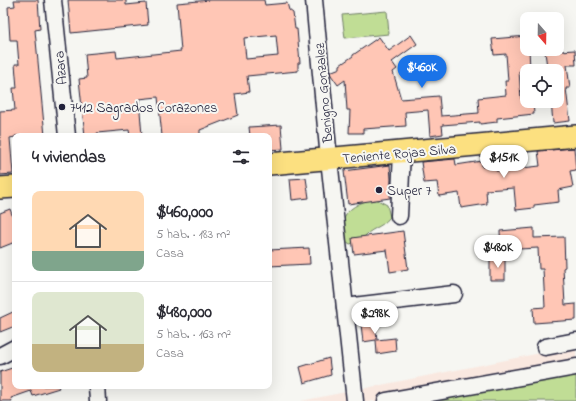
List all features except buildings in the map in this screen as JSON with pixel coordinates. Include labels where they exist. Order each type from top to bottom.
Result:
[{"type":"main road","name":"Teniente Rojas Silva","points":[[272,164],[576,136]]},
{"type":"main road","points":[[0,188],[12,187]]},
{"type":"street","name":"Azara","points":[[53,0],[67,133]]},
{"type":"street","name":"Benigno Gonzalez","points":[[314,0],[329,159],[355,401]]},
{"type":"street","points":[[399,216],[402,152]]},
{"type":"street","points":[[345,307],[454,294]]},
{"type":"street","points":[[546,347],[576,341]]},
{"type":"street","points":[[0,356],[12,350]]},
{"type":"street","points":[[386,401],[576,367]]},
{"type":"street","points":[[97,389],[98,401]]},
{"type":"shaded area","points":[[576,346],[576,364],[392,401],[301,401]]},
{"type":"green space","points":[[387,11],[389,34],[345,38],[342,15]]},
{"type":"green space","points":[[374,198],[387,205],[390,217],[383,224],[368,233],[361,241],[350,244],[343,239],[342,223],[344,218],[355,206]]},
{"type":"green space","points":[[576,370],[576,401],[409,401]]},
{"type":"place","name":"7412 Sagrados Corazones","points":[[62,107]]},
{"type":"place","name":"Super 7","points":[[379,190]]}]
